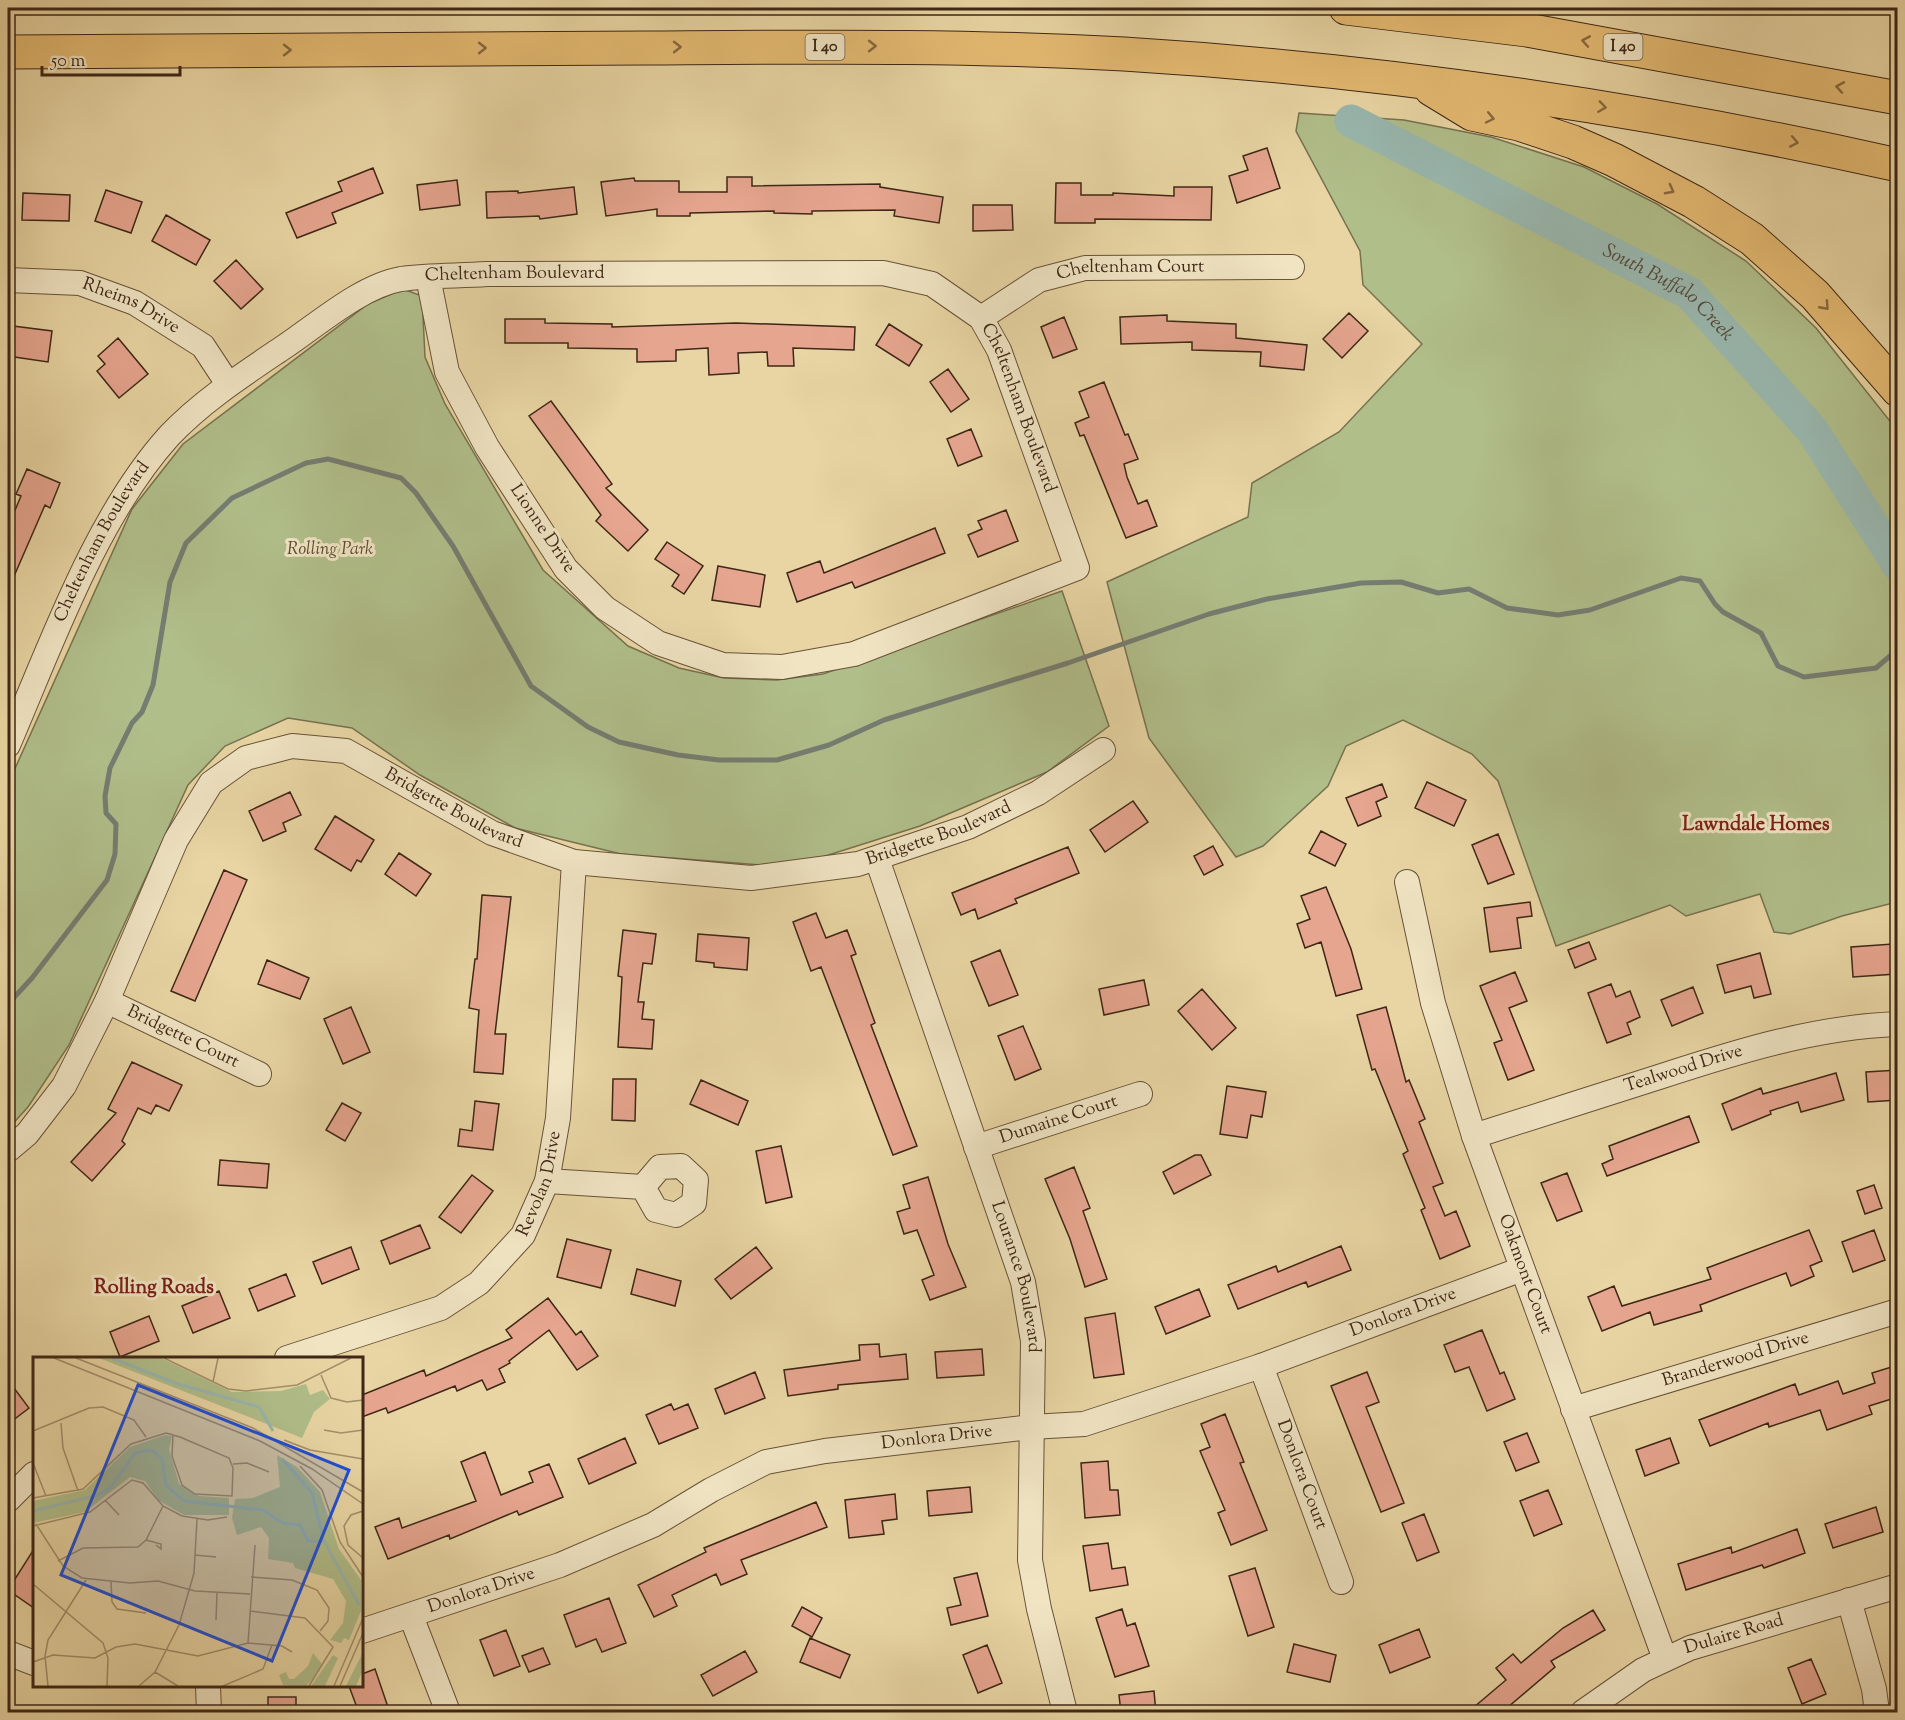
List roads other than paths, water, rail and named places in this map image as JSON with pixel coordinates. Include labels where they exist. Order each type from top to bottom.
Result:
[{"type":"highway","name":"I 40","points":[[1346,8],[1527,30],[1898,98]]},
{"type":"highway","name":"I 40","points":[[8,52],[895,46],[1144,56],[1258,64],[1419,82],[1613,108],[1898,165]]},
{"type":"highway","points":[[1419,82],[1472,114],[1519,124],[1573,142],[1614,160],[1694,202],[1752,239],[1815,295],[1898,390]]},
{"type":"street","name":"Cheltenham Court","points":[[981,318],[1039,280],[1085,268],[1292,267]]},
{"type":"street","name":"Cheltenham Boulevard","points":[[8,745],[99,541],[133,480],[170,435],[228,384],[369,290],[400,280],[499,274],[883,273],[932,284],[981,318],[999,351],[1077,568]]},
{"type":"street","name":"Lionne Drive","points":[[428,277],[447,372],[487,447],[566,569],[605,608],[658,643],[723,665],[782,667],[854,654],[1077,568]]},
{"type":"street","name":"Rheims Drive","points":[[8,280],[80,283],[135,303],[203,346],[228,384]]},
{"type":"street","name":"Bridgette Boulevard","points":[[8,1150],[27,1134],[64,1086],[107,1001],[176,840],[211,783],[246,758],[292,746],[346,750],[492,833],[574,862],[751,878],[878,859],[968,827],[1038,794],[1103,750]]},
{"type":"street","name":"Lourance Boulevard","points":[[878,859],[1023,1282],[1033,1341],[1030,1560],[1039,1609],[1065,1713]]},
{"type":"street","name":"Revolan Drive","points":[[293,1357],[441,1308],[479,1283],[523,1235],[547,1181],[558,1118],[574,862]]},
{"type":"street","name":"Oakmont Court","points":[[1407,882],[1433,1003],[1474,1136],[1665,1659]]},
{"type":"street","name":"Bridgette Court","points":[[107,1001],[259,1074]]},
{"type":"street","name":"Tealwood Drive","points":[[1474,1136],[1735,1053],[1802,1035],[1859,1025],[1898,1024]]},
{"type":"street","name":"Dumaine Court","points":[[976,1147],[1140,1094]]},
{"type":"street","points":[[547,1181],[643,1187]]},
{"type":"street","name":"Donlora Drive","points":[[363,1631],[560,1564],[653,1525],[711,1490],[766,1462],[825,1451],[1031,1427],[1084,1424],[1261,1365],[1522,1269]]},
{"type":"street","name":"Branderwood Drive","points":[[1574,1408],[1898,1311]]},
{"type":"street","name":"Donlora Court","points":[[1261,1365],[1341,1582]]},
{"type":"street","points":[[8,1500],[33,1475]]},
{"type":"street","name":"Dulaire Road","points":[[1583,1713],[1622,1683],[1690,1648],[1898,1586]]},
{"type":"street","points":[[1849,1600],[1874,1689],[1877,1713]]},
{"type":"street","points":[[411,1616],[448,1713]]},
{"type":"street","points":[[8,1653],[33,1664]]},
{"type":"street","points":[[208,1687],[209,1713]]},
{"type":"waterway","name":"South Buffalo Creek","points":[[1351,121],[1689,293],[1812,430],[1898,565]]},
{"type":"waterway","points":[[8,1004],[32,978],[107,880],[115,854],[116,824],[106,813],[105,796],[110,768],[132,723],[142,712],[153,685],[170,582],[186,543],[232,498],[306,463],[328,459],[401,478],[416,493],[453,546],[531,686],[588,727],[619,742],[678,755],[719,760],[777,760],[829,745],[884,720],[1068,663],[1209,614],[1267,599],[1361,583],[1401,582],[1438,593],[1469,589],[1507,608],[1558,615],[1590,610],[1681,578],[1700,581],[1723,612],[1761,633],[1778,666],[1804,677],[1876,668],[1898,649]]},
{"type":"district","name":"Lawndale Homes","points":[[1756,825]]},
{"type":"district","name":"Rolling Roads","points":[[154,1288]]},
{"type":"park label","name":"Rolling Park","points":[[330,550]]}]
